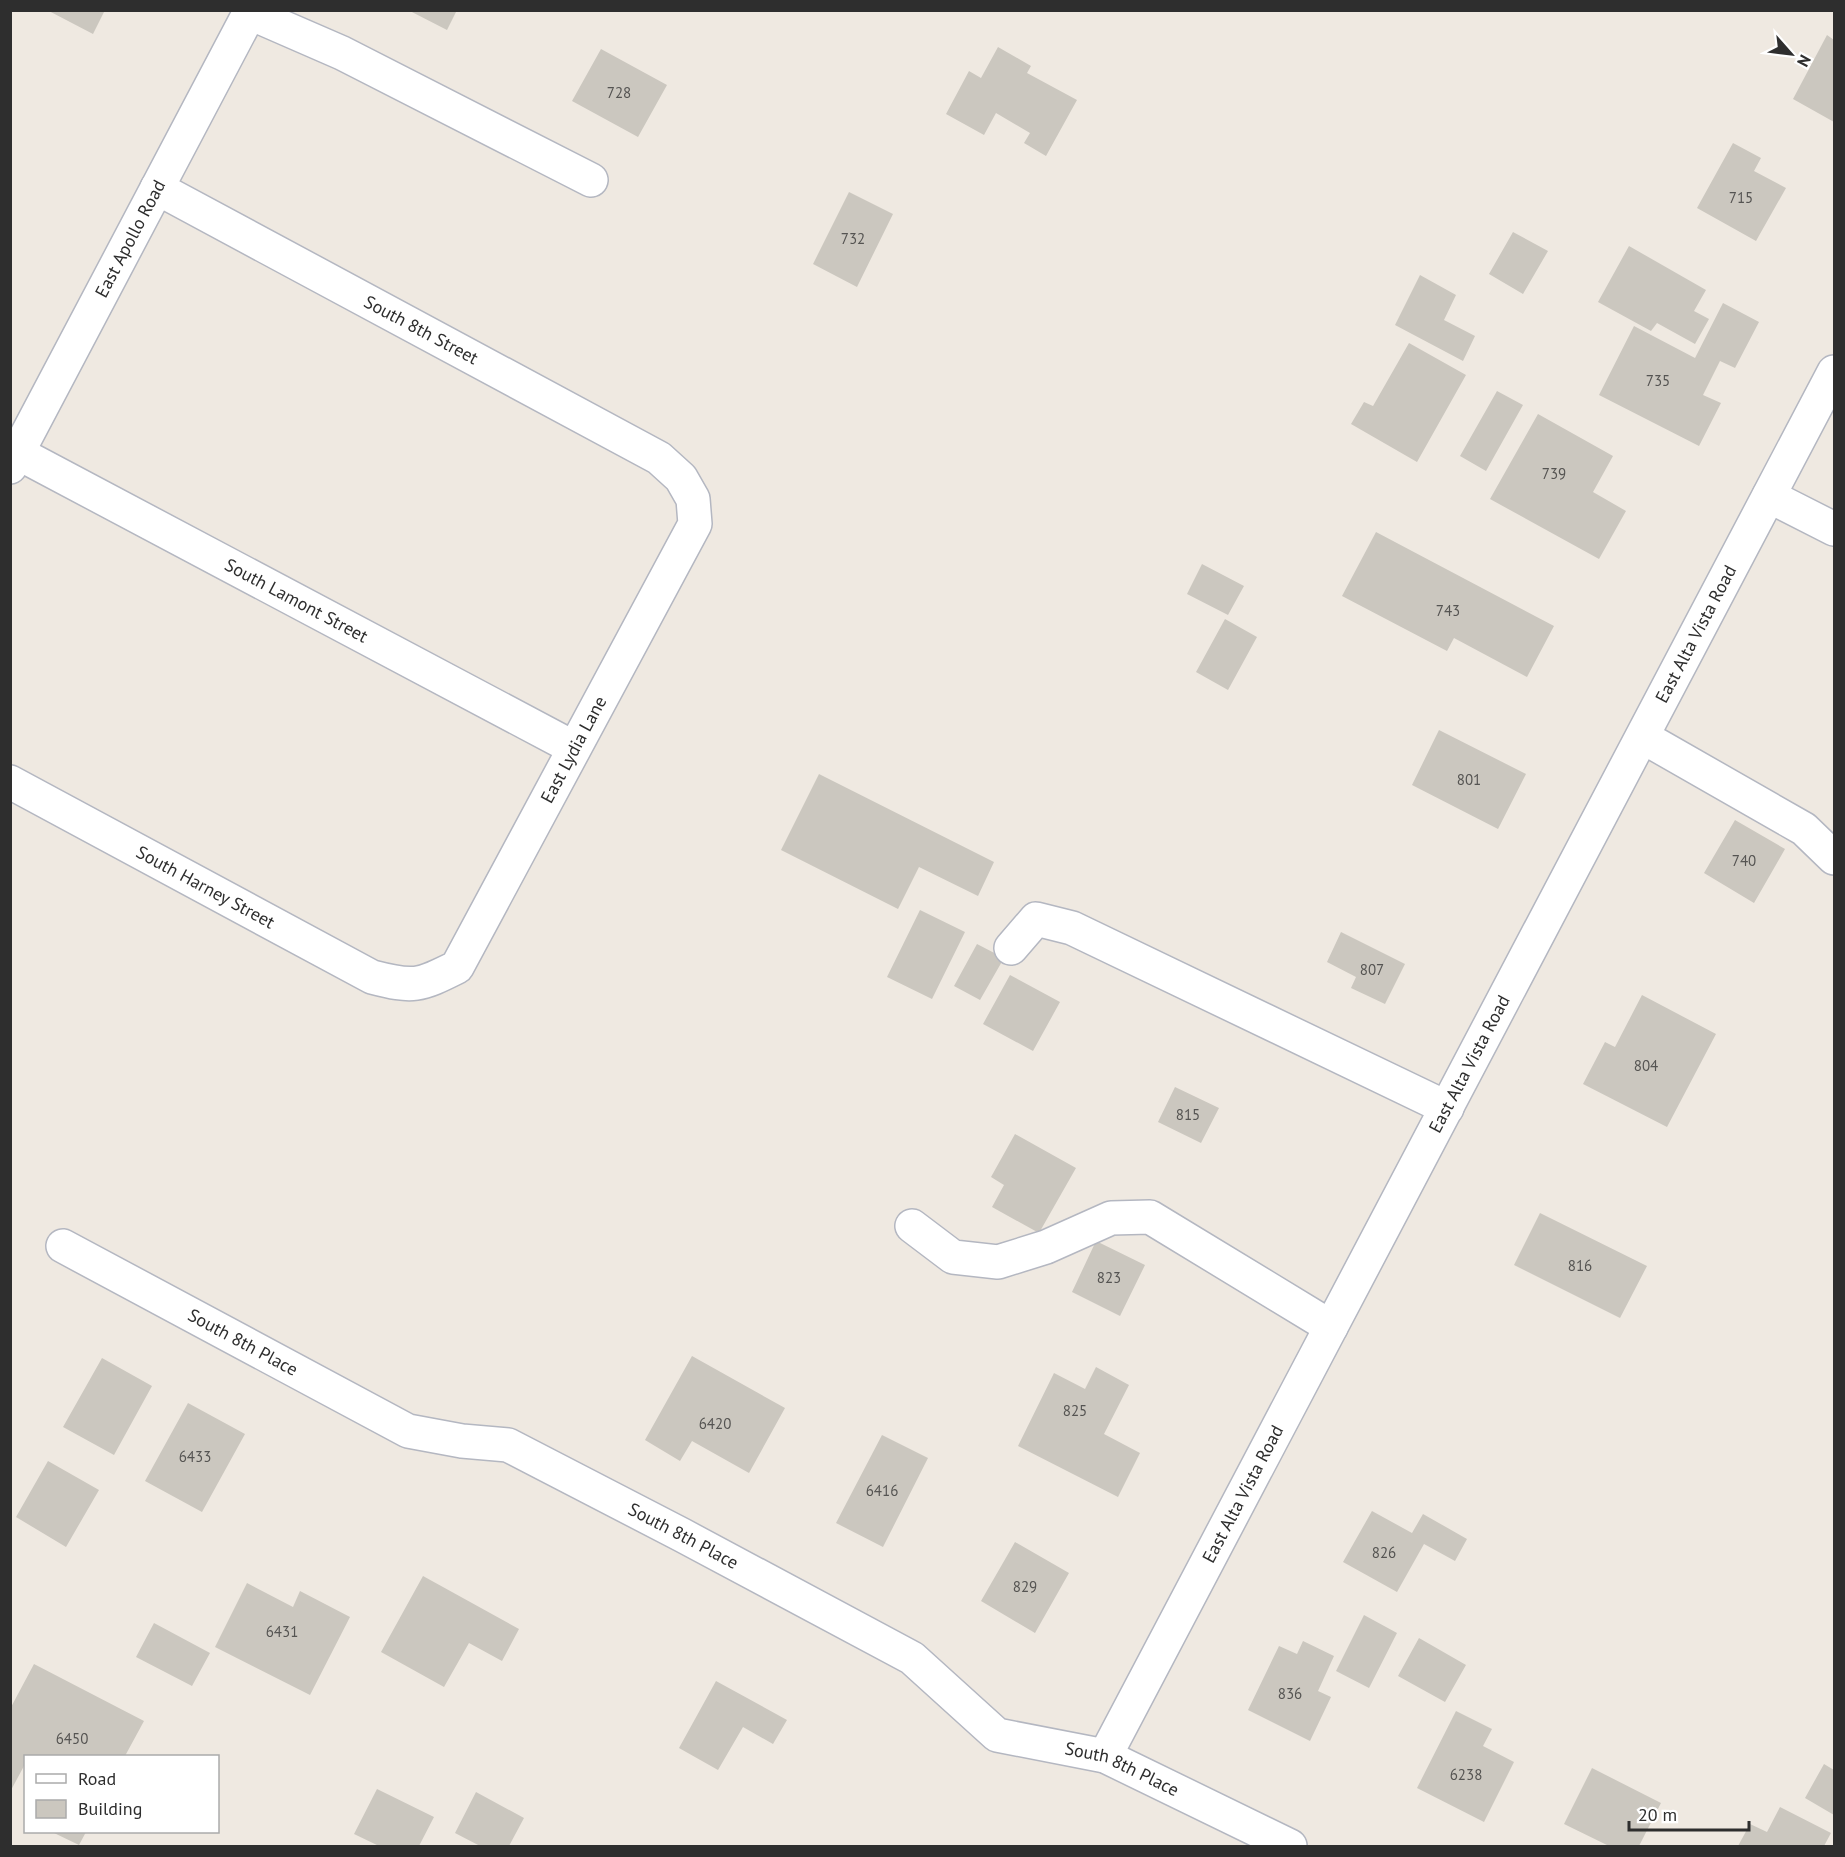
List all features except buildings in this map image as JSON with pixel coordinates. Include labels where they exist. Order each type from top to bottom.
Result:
[{"type":"street","points":[[250,12],[342,52],[591,180]]},
{"type":"street","name":"East Apollo Road","points":[[14,460],[250,12]]},
{"type":"street","name":"South 8th Street","points":[[157,188],[659,458],[681,478]]},
{"type":"street","name":"East Alta Vista Road","points":[[1105,1756],[1834,372]]},
{"type":"street","name":"South Lamont Street","points":[[14,460],[574,748]]},
{"type":"street","name":"East Lydia Lane","points":[[402,985],[427,982],[457,966],[695,524],[693,499],[681,478]]},
{"type":"street","points":[[1769,496],[1834,529]]},
{"type":"street","points":[[1643,737],[1804,829],[1834,858]]},
{"type":"street","name":"South Harney Street","points":[[10,782],[372,977],[402,985]]},
{"type":"street","points":[[1011,948],[1036,919],[1072,928],[1447,1108]]},
{"type":"street","points":[[912,1226],[953,1257],[998,1262],[1046,1247],[1111,1218],[1150,1217],[1331,1327]]},
{"type":"street","name":"South 8th Place","points":[[63,1246],[408,1431],[462,1441],[508,1445],[682,1535],[912,1658],[997,1735],[1105,1756],[1290,1846]]}]
